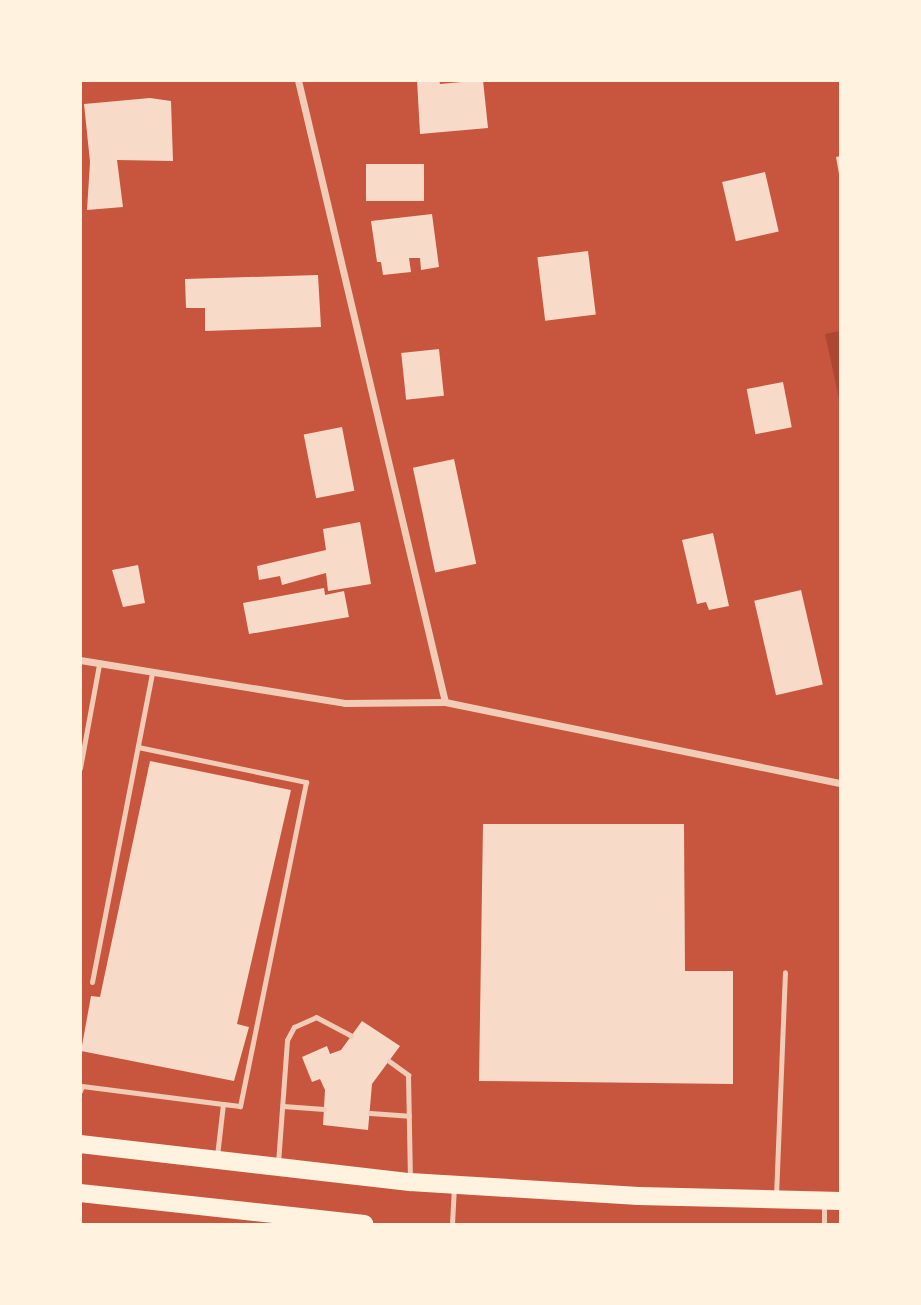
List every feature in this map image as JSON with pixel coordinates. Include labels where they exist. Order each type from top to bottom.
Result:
[{"type":"main road","points":[[80,1144],[216,1163],[410,1182],[832,1200]]},
{"type":"main road","points":[[80,1193],[364,1224]]},
{"type":"street","points":[[298,80],[445,702]]},
{"type":"street","points":[[80,660],[345,704],[445,702],[841,783]]},
{"type":"lane","points":[[80,768],[99,664]]},
{"type":"lane","points":[[92,982],[152,672]]},
{"type":"lane","points":[[80,1091],[82,1086],[240,1106],[306,782],[138,747]]},
{"type":"lane","points":[[776,1199],[785,972]]},
{"type":"lane","points":[[278,1169],[288,1040],[294,1027],[316,1017],[351,1036]]},
{"type":"lane","points":[[389,1061],[408,1074],[410,1182]]},
{"type":"lane","points":[[216,1163],[223,1104]]},
{"type":"lane","points":[[283,1106],[324,1109]]},
{"type":"lane","points":[[370,1113],[409,1116]]},
{"type":"lane","points":[[452,1224],[455,1185]]},
{"type":"lane","points":[[824,1224],[832,1200]]},
{"type":"shaded area","points":[[841,331],[840,403],[825,334]]},
{"type":"building","points":[[417,80],[439,80],[440,84],[483,80],[488,128],[420,134]]},
{"type":"building","points":[[150,98],[171,101],[173,161],[117,160],[123,207],[87,210],[90,162],[84,104]]},
{"type":"building","points":[[841,156],[841,174],[839,174],[836,157]]},
{"type":"building","points":[[366,164],[424,164],[424,201],[366,201]]},
{"type":"building","points":[[765,172],[779,231],[736,241],[722,182]]},
{"type":"building","points":[[432,214],[439,267],[421,270],[420,258],[409,258],[411,272],[383,275],[381,262],[377,262],[371,221]]},
{"type":"building","points":[[588,251],[596,315],[545,321],[537,257]]},
{"type":"building","points":[[318,275],[321,327],[205,331],[205,308],[186,308],[185,279]]},
{"type":"building","points":[[439,349],[444,396],[406,400],[401,353]]},
{"type":"building","points":[[783,382],[792,427],[755,434],[747,389]]},
{"type":"building","points":[[342,427],[354,491],[316,498],[304,434]]},
{"type":"building","points":[[454,459],[476,564],[435,572],[413,468]]},
{"type":"building","points":[[360,522],[371,584],[328,591],[326,573],[282,585],[280,576],[259,580],[257,566],[326,550],[323,529]]},
{"type":"building","points":[[713,533],[729,606],[709,610],[706,602],[697,604],[682,540]]},
{"type":"building","points":[[138,565],[145,603],[123,607],[112,570]]},
{"type":"building","points":[[324,588],[325,595],[344,591],[349,617],[249,634],[243,603]]},
{"type":"building","points":[[801,590],[823,685],[776,695],[754,601]]},
{"type":"building","points":[[150,761],[291,790],[237,1024],[249,1027],[234,1081],[81,1051],[91,996],[100,997]]},
{"type":"building","points":[[483,824],[684,824],[685,971],[733,971],[733,1084],[479,1081]]},
{"type":"building","points":[[362,1021],[400,1046],[372,1084],[368,1130],[323,1125],[325,1090],[320,1079],[312,1082],[302,1057],[327,1046],[330,1054],[341,1050]]}]
